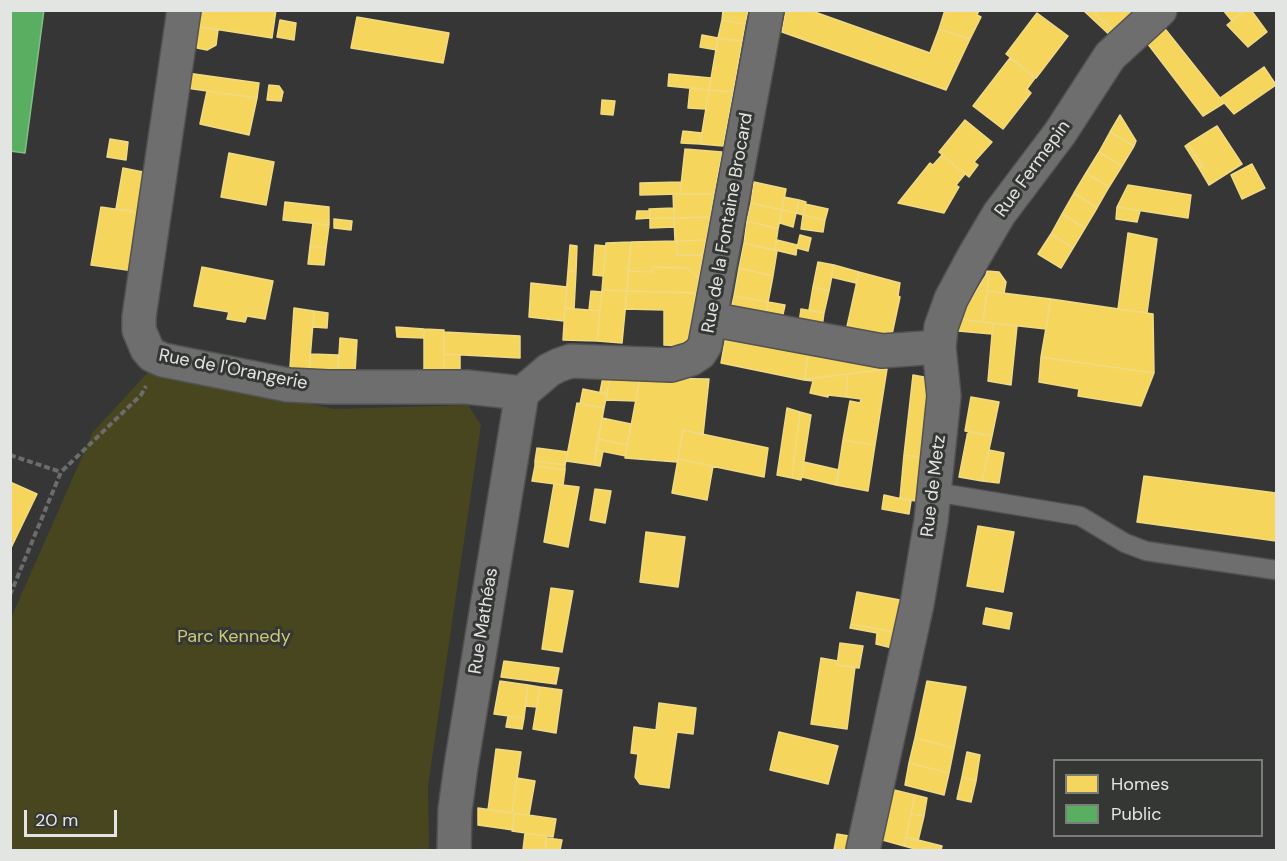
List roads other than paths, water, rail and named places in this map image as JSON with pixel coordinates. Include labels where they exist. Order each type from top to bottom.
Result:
[{"type":"street","name":"Rue de l'Orangerie","points":[[184,10],[139,317],[141,340],[152,355],[163,360],[288,385],[467,387],[522,393]]},
{"type":"street","name":"Rue de la Fontaine Brocard","points":[[522,393],[549,370],[571,361],[671,365],[691,359],[700,353],[705,345],[767,10]]},
{"type":"street","name":"Rue Fermepin","points":[[939,347],[941,327],[951,299],[999,214],[1060,133],[1100,70],[1115,52],[1160,10]]},
{"type":"street","points":[[710,319],[882,351],[939,347]]},
{"type":"street","name":"Rue de Metz","points":[[862,850],[917,604],[934,492],[944,396],[939,347]]},
{"type":"street","name":"Rue Mathéas","points":[[454,850],[455,810],[461,766],[522,393]]},
{"type":"lane","points":[[934,492],[1080,516],[1125,543],[1146,551],[1276,570]]},
{"type":"park label","name":"Parc Kennedy","points":[[234,637]]}]
